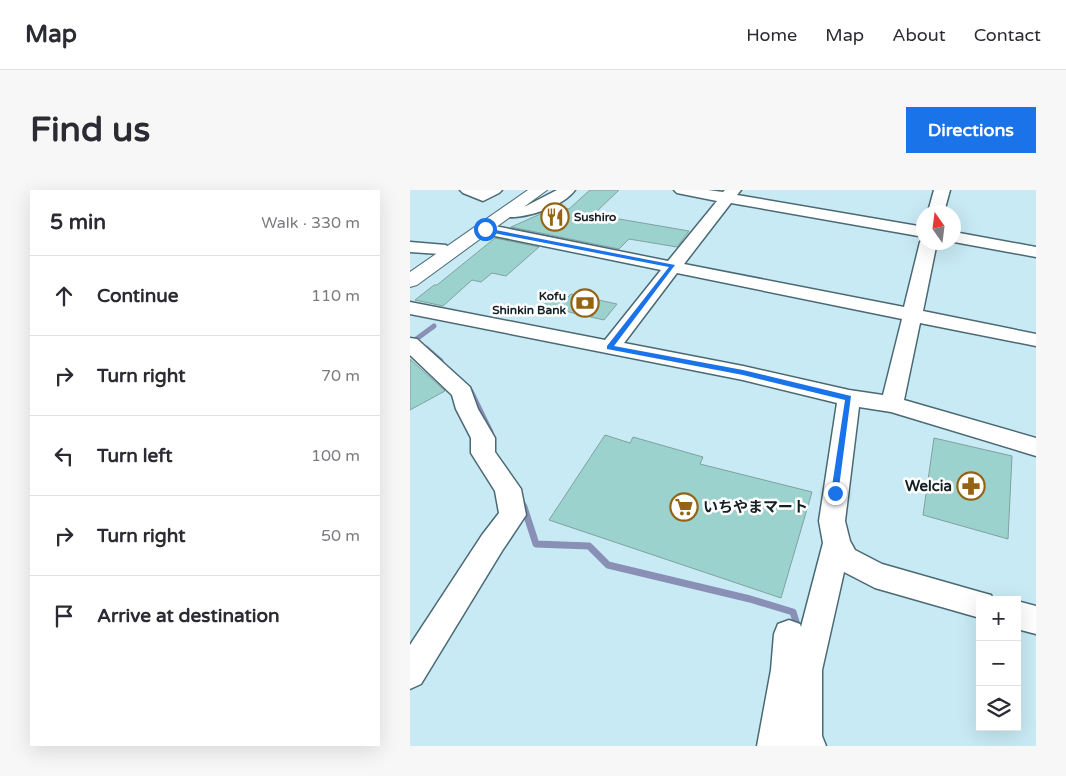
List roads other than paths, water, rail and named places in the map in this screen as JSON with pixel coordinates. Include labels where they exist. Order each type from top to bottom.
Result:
[{"type":"main road","points":[[410,269],[524,190]]},
{"type":"main road","points":[[410,281],[539,190]]},
{"type":"street","points":[[468,190],[483,196],[494,190]]},
{"type":"street","points":[[507,213],[522,213],[542,206],[567,190]]},
{"type":"street","points":[[682,190],[730,194],[916,230]]},
{"type":"street","points":[[938,205],[942,190]]},
{"type":"street","points":[[610,347],[730,194]]},
{"type":"street","points":[[485,229],[1036,340]]},
{"type":"street","points":[[961,238],[1036,252]]},
{"type":"street","points":[[410,247],[440,249]]},
{"type":"street","points":[[892,404],[927,250]]},
{"type":"street","points":[[410,308],[743,373],[849,398],[892,404],[1036,447]]},
{"type":"street","points":[[410,344],[462,392],[467,409],[483,438],[483,453],[508,489],[513,515],[492,543],[410,673]]},
{"type":"street","points":[[849,398],[832,521],[836,543],[845,558],[874,576],[976,603]]},
{"type":"street","points":[[809,746],[805,743],[806,670],[836,543]]},
{"type":"street","points":[[1021,616],[1036,620]]},
{"type":"street","points":[[774,746],[786,670],[789,634]]},
{"type":"waterway","points":[[418,342],[415,340],[434,326],[432,328]]},
{"type":"waterway","points":[[426,348],[441,361]]},
{"type":"waterway","points":[[467,387],[471,391],[491,432]]},
{"type":"waterway","points":[[523,503],[525,508]]},
{"type":"waterway","points":[[524,507],[536,544],[589,546],[608,565],[750,599],[793,612],[798,628]]},
{"type":"place","name":"Sushiro","points":[[555,217]]},
{"type":"place","name":"Kofu Shinkin Bank","points":[[585,303]]},
{"type":"place","name":"Welcia","points":[[971,486]]},
{"type":"place","name":"いちやまマート","points":[[684,507]]}]
